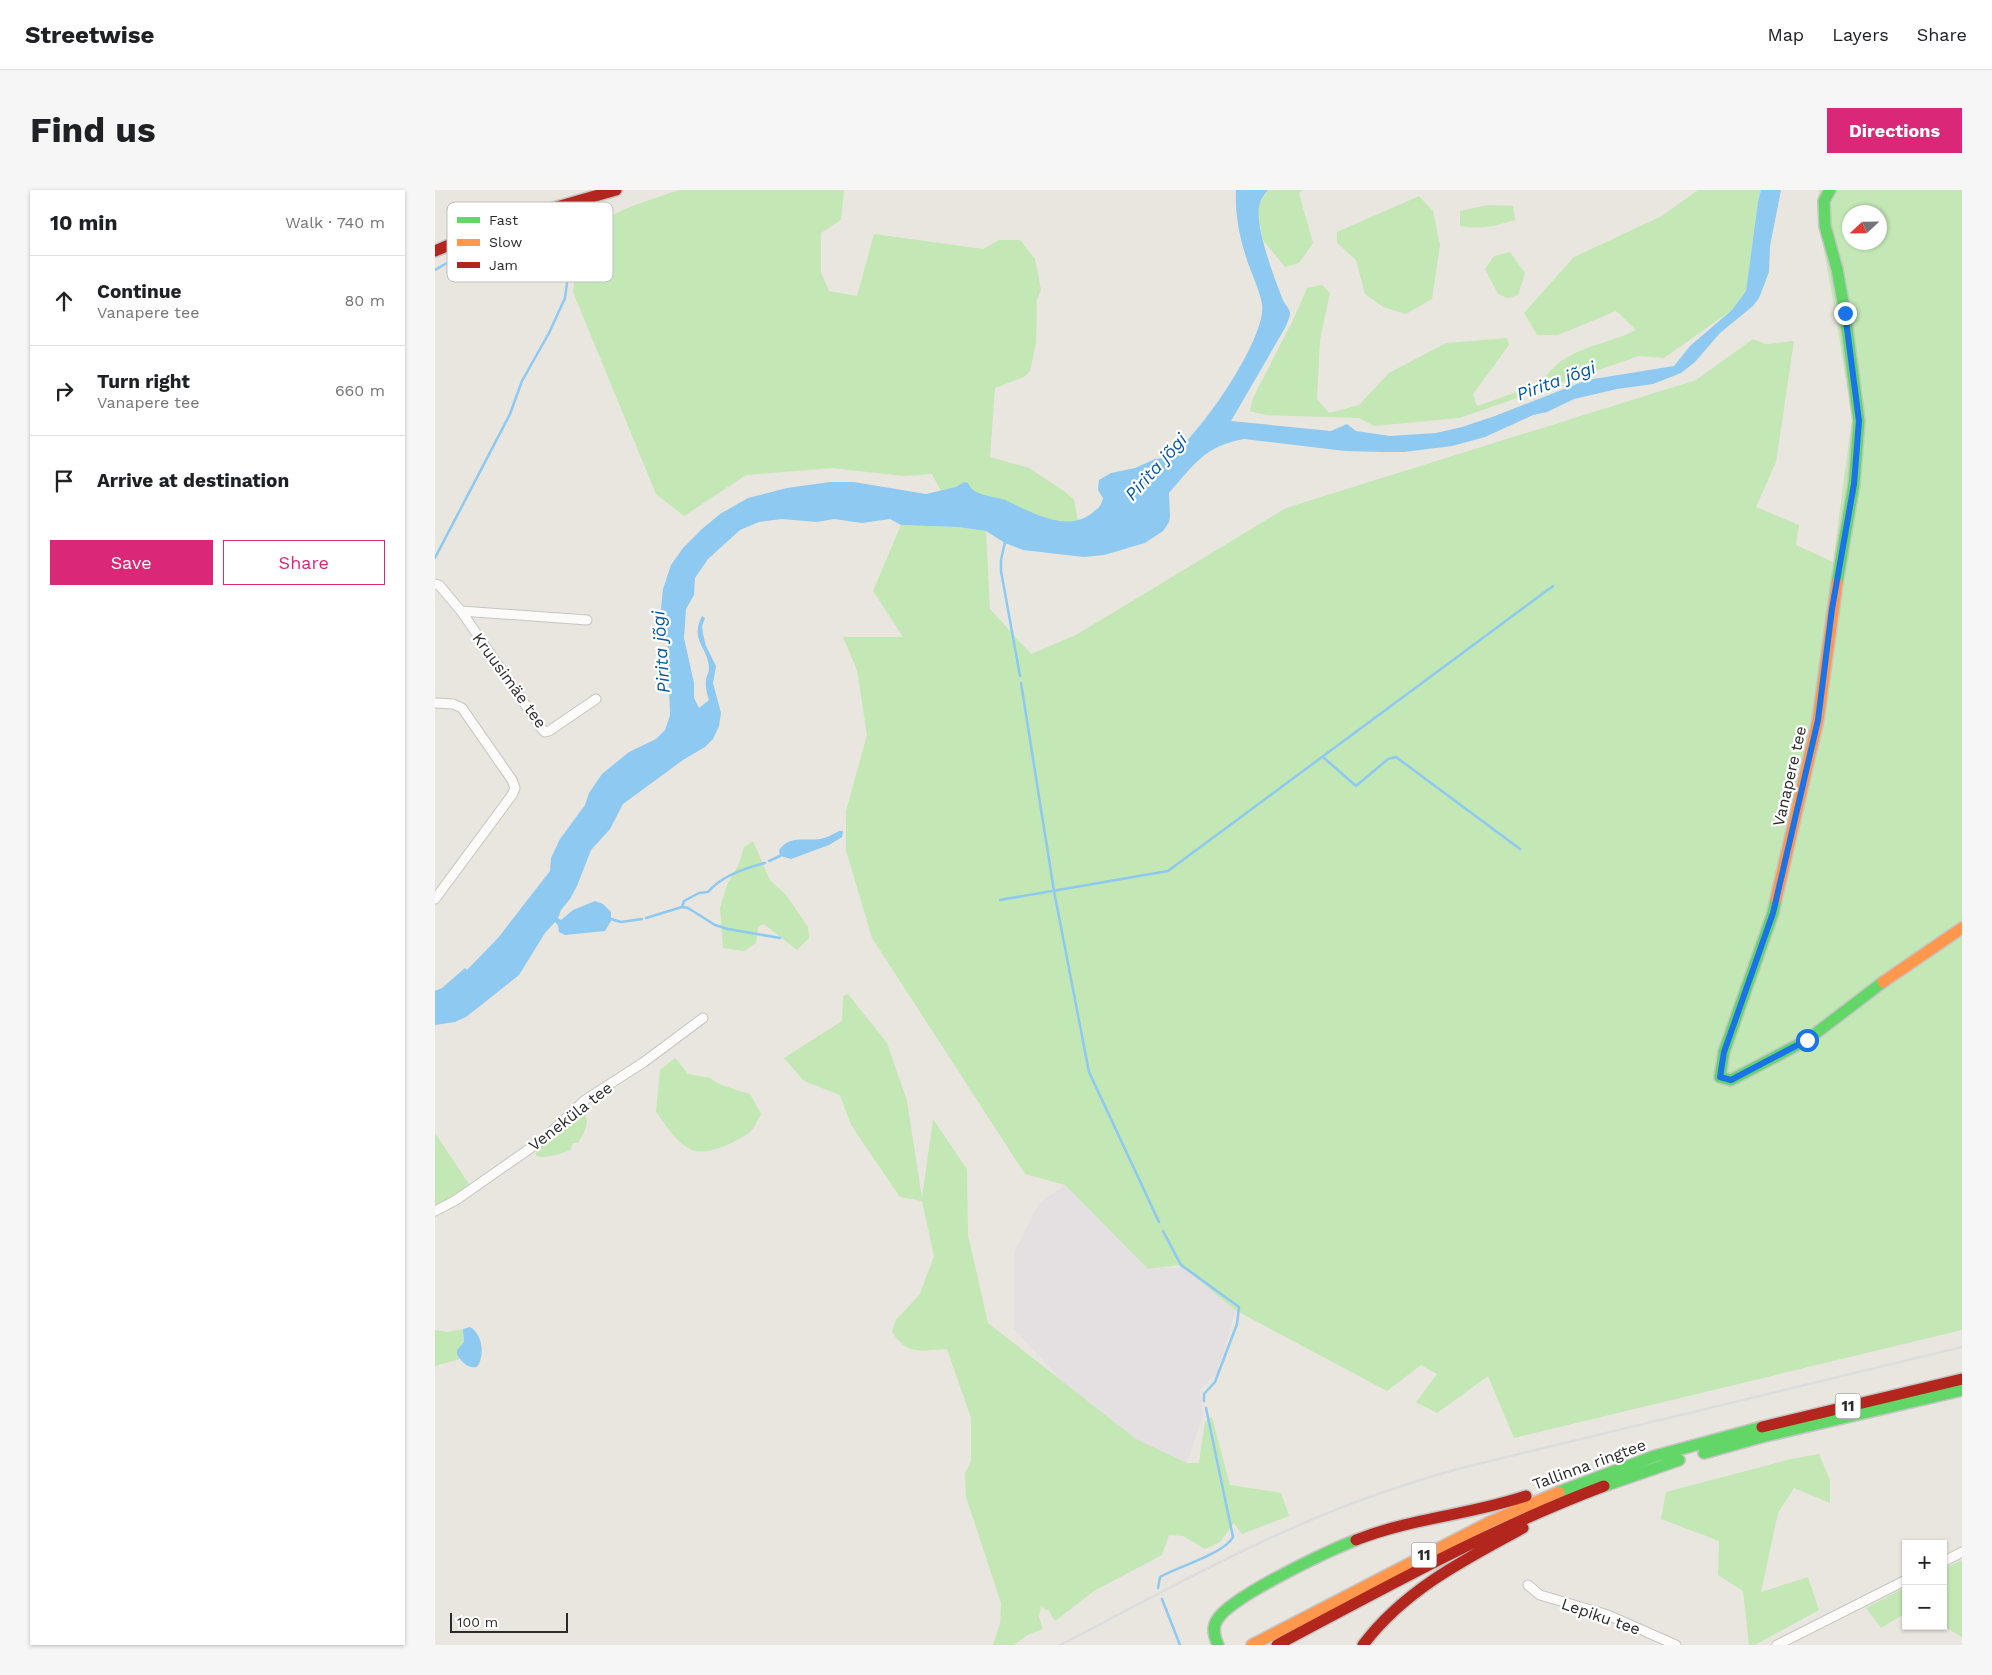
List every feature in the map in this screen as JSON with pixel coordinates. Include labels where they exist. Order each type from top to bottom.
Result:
[{"type":"main road","points":[[574,202],[616,190]]},
{"type":"main road","name":"Vanapere tee","points":[[1830,190],[1824,201],[1825,226],[1837,269],[1845,313],[1859,421],[1854,484],[1832,609],[1818,720],[1773,913],[1724,1052],[1720,1077],[1731,1080],[1807,1040],[1904,966],[1962,928]]},
{"type":"main road","points":[[435,251],[447,245]]},
{"type":"main road","name":"Tallinna ringtee","points":[[1252,1645],[1490,1522],[1541,1499],[1655,1456],[1735,1433],[1962,1387]]},
{"type":"main road","name":"Tallinna ringtee","points":[[1277,1645],[1492,1533],[1613,1483],[1663,1465],[1723,1447],[1962,1387]]},
{"type":"main road","points":[[1218,1645],[1214,1638],[1214,1625],[1217,1618],[1225,1610],[1313,1559],[1335,1549],[1391,1528],[1519,1499],[1583,1476],[1601,1476]]},
{"type":"main road","points":[[1363,1645],[1387,1615],[1425,1585],[1519,1530],[1554,1512],[1599,1495],[1613,1483]]},
{"type":"street","name":"Kruusimäe tee","points":[[435,584],[443,589],[461,611],[545,732],[596,699]]},
{"type":"street","points":[[461,611],[587,620]]},
{"type":"street","points":[[435,703],[453,704],[462,708],[513,780],[515,788],[512,796],[435,899]]},
{"type":"street","name":"Veneküla tee","points":[[435,1211],[456,1200],[545,1138],[585,1100],[644,1062],[703,1018]]},
{"type":"street","points":[[1947,1560],[1962,1552]]},
{"type":"street","points":[[1777,1645],[1902,1582]]},
{"type":"street","name":"Lepiku tee","points":[[1528,1585],[1540,1595],[1608,1615],[1676,1645]]},
{"type":"shaded area","points":[[1065,1185],[1148,1269],[1183,1267],[1236,1310],[1217,1374],[1200,1390],[1203,1415],[1187,1463],[1136,1439],[1067,1386],[1014,1329],[1014,1253],[1039,1203]]},
{"type":"green space","points":[[679,190],[844,190],[841,220],[821,233],[821,272],[829,291],[857,296],[874,234],[983,249],[999,240],[1020,240],[1035,259],[1041,290],[1037,299],[1036,343],[1030,371],[1024,377],[995,388],[990,457],[1029,468],[1064,491],[1074,500],[1078,521],[1056,542],[981,518],[968,483],[964,482],[956,487],[941,491],[932,474],[904,476],[832,468],[746,475],[684,516],[656,494],[573,292],[574,282],[613,282],[613,215],[632,206]]},
{"type":"green space","points":[[1268,190],[1303,190],[1299,193],[1313,243],[1299,263],[1285,267],[1263,240],[1258,213],[1260,203]]},
{"type":"green space","points":[[1698,190],[1761,190],[1746,291],[1732,310],[1664,358],[1639,356],[1459,418],[1374,426],[1359,418],[1265,415],[1250,411],[1253,398],[1295,316],[1307,288],[1322,285],[1330,293],[1320,340],[1317,399],[1329,413],[1359,405],[1389,373],[1446,343],[1507,338],[1509,345],[1473,394],[1477,406],[1542,383],[1550,371],[1571,355],[1636,330],[1616,311],[1558,335],[1537,335],[1524,313],[1574,257],[1662,216]]},
{"type":"green space","points":[[1819,190],[1962,190],[1962,1330],[1514,1438],[1488,1376],[1437,1413],[1416,1402],[1437,1374],[1421,1365],[1387,1391],[1235,1310],[1181,1265],[1148,1269],[1065,1185],[1025,1174],[872,938],[846,850],[846,811],[867,735],[857,670],[843,637],[903,637],[873,591],[901,525],[958,527],[986,531],[990,609],[1031,654],[1076,635],[1286,508],[1696,380],[1753,339],[1766,344],[1794,341],[1776,462],[1756,507],[1799,525],[1796,545],[1833,562],[1852,418],[1817,212]]},
{"type":"green space","points":[[1419,196],[1433,211],[1440,245],[1432,299],[1406,314],[1383,307],[1365,294],[1356,260],[1337,243],[1337,232]]},
{"type":"green space","points":[[1488,205],[1513,206],[1515,220],[1488,227],[1460,226],[1460,211]]},
{"type":"green space","points":[[1510,252],[1525,273],[1518,295],[1508,298],[1498,294],[1485,269],[1494,256]]},
{"type":"green space","points":[[753,841],[770,880],[786,895],[808,927],[809,938],[797,950],[764,924],[758,927],[756,943],[744,951],[723,948],[720,908],[727,885],[739,864],[744,847]]},
{"type":"green space","points":[[848,994],[887,1043],[907,1101],[922,1198],[933,1119],[967,1169],[968,1235],[988,1323],[1136,1439],[1187,1463],[1199,1463],[1205,1422],[1212,1417],[1230,1485],[1281,1493],[1289,1516],[1242,1534],[1234,1523],[1220,1542],[1205,1549],[1183,1536],[1169,1535],[1162,1555],[1094,1591],[1055,1621],[1049,1611],[1041,1607],[1039,1617],[1043,1629],[1029,1634],[1014,1645],[993,1645],[1000,1624],[1001,1603],[966,1497],[965,1473],[971,1461],[971,1418],[947,1349],[923,1351],[910,1349],[898,1340],[892,1332],[896,1320],[920,1294],[934,1256],[922,1201],[900,1197],[851,1125],[840,1095],[804,1081],[784,1058],[842,1021],[843,996]]},
{"type":"green space","points":[[675,1058],[688,1074],[710,1078],[721,1085],[750,1094],[761,1114],[751,1131],[731,1143],[713,1150],[696,1151],[680,1142],[656,1112],[660,1070]]},
{"type":"green space","points":[[581,1108],[587,1121],[585,1130],[578,1143],[573,1143],[570,1150],[558,1154],[544,1157],[536,1156],[536,1149],[560,1129],[568,1126],[568,1120]]},
{"type":"green space","points":[[435,1133],[469,1184],[435,1205]]},
{"type":"green space","points":[[463,1329],[464,1342],[457,1350],[460,1359],[435,1366],[435,1330],[447,1332]]},
{"type":"green space","points":[[1819,1454],[1830,1480],[1830,1503],[1794,1488],[1778,1513],[1761,1592],[1808,1577],[1819,1610],[1755,1645],[1749,1645],[1743,1591],[1718,1575],[1719,1541],[1661,1519],[1666,1492],[1791,1459]]},
{"type":"green space","points":[[1962,1560],[1962,1637],[1947,1628],[1947,1567]]},
{"type":"green space","points":[[1902,1589],[1902,1615],[1881,1628],[1866,1608]]},
{"type":"water","name":"Pirita jõgi","points":[[1236,190],[1268,190],[1260,203],[1259,212],[1262,237],[1270,266],[1290,313],[1285,328],[1231,421],[1331,431],[1347,424],[1356,431],[1390,436],[1436,433],[1462,427],[1587,380],[1674,366],[1690,346],[1732,310],[1746,291],[1761,190],[1781,190],[1770,246],[1769,272],[1759,298],[1753,306],[1720,333],[1695,362],[1681,373],[1653,384],[1617,389],[1574,399],[1485,437],[1452,446],[1404,452],[1382,452],[1345,451],[1244,439],[1230,442],[1219,446],[1201,458],[1169,493],[1170,517],[1163,531],[1145,543],[1104,555],[1084,557],[1023,550],[1005,543],[986,531],[958,527],[901,525],[890,519],[862,523],[834,519],[817,522],[782,519],[759,522],[740,530],[708,559],[695,578],[694,595],[686,609],[684,638],[694,683],[694,698],[699,708],[709,700],[706,685],[709,670],[708,661],[698,632],[702,616],[705,618],[702,626],[706,646],[716,666],[713,683],[721,713],[719,726],[713,739],[705,747],[683,760],[623,804],[610,829],[591,850],[577,886],[561,910],[558,918],[561,920],[573,910],[595,901],[603,904],[611,912],[611,921],[605,931],[565,935],[559,932],[558,925],[555,922],[545,933],[519,975],[466,1017],[455,1022],[435,1025],[435,991],[442,988],[465,968],[467,970],[498,938],[550,871],[551,858],[560,839],[585,805],[589,793],[602,774],[629,752],[656,739],[665,730],[670,715],[668,650],[661,608],[663,589],[671,565],[683,548],[720,514],[748,498],[787,488],[830,482],[854,482],[926,494],[956,487],[964,482],[968,483],[974,491],[1005,500],[1037,514],[1060,521],[1082,519],[1092,513],[1099,507],[1103,498],[1098,490],[1099,480],[1111,473],[1135,468],[1155,459],[1173,457],[1213,409],[1242,364],[1250,347],[1257,331],[1262,304],[1241,241],[1237,216]]},
{"type":"water","points":[[843,831],[842,837],[829,845],[791,859],[780,856],[779,850],[783,845],[792,840],[823,838]]},
{"type":"water","points":[[470,1327],[480,1340],[482,1352],[480,1363],[477,1367],[467,1366],[457,1354],[457,1350],[464,1342],[463,1329]]},
{"type":"waterway","points":[[435,270],[447,263]]},
{"type":"waterway","points":[[435,558],[510,414],[522,381],[549,333],[565,298],[567,282]]},
{"type":"waterway","points":[[1005,542],[1001,560],[1001,571],[1020,676]]},
{"type":"waterway","points":[[1000,900],[1168,871],[1553,586]]},
{"type":"waterway","points":[[1021,683],[1054,891],[1089,1072],[1159,1222]]},
{"type":"waterway","points":[[1323,757],[1356,786],[1388,759],[1396,757],[1520,849]]},
{"type":"waterway","points":[[769,861],[780,856]]},
{"type":"waterway","points":[[682,907],[684,901],[699,893],[708,892],[726,877],[765,863]]},
{"type":"waterway","points":[[646,918],[682,907],[688,908],[715,925],[780,938]]},
{"type":"waterway","points":[[611,919],[621,922],[642,919]]},
{"type":"waterway","points":[[1163,1231],[1181,1265],[1239,1307],[1237,1324],[1215,1382],[1204,1394],[1204,1401]]},
{"type":"waterway","points":[[1158,1588],[1160,1577],[1220,1549],[1233,1537],[1206,1408]]},
{"type":"waterway","points":[[1162,1599],[1180,1645]]},
{"type":"railway","points":[[1060,1645],[1273,1537],[1342,1507],[1399,1487],[1457,1469],[1962,1347]]},
{"type":"traffic: fast","points":[[1830,190],[1824,201],[1825,226],[1837,269],[1845,313],[1859,421],[1854,484],[1837,583]]},
{"type":"traffic: fast","points":[[1776,899],[1773,913],[1724,1052],[1720,1077],[1731,1080],[1807,1040],[1883,982]]},
{"type":"traffic: fast","points":[[1704,1453],[1765,1436],[1962,1390]]},
{"type":"traffic: fast","points":[[1559,1492],[1655,1456],[1762,1427]]},
{"type":"traffic: fast","points":[[1604,1486],[1679,1460]]},
{"type":"traffic: fast","points":[[1218,1645],[1214,1626],[1226,1610],[1240,1599],[1281,1575],[1356,1540]]},
{"type":"traffic: slow","points":[[1776,899],[1818,720],[1837,583]]},
{"type":"traffic: slow","points":[[1883,982],[1962,928]]},
{"type":"traffic: slow","points":[[1252,1645],[1490,1522],[1559,1492]]},
{"type":"traffic: jam","points":[[574,202],[616,190]]},
{"type":"traffic: jam","points":[[435,251],[447,246]]},
{"type":"traffic: jam","points":[[1762,1427],[1962,1379]]},
{"type":"traffic: jam","points":[[1277,1645],[1479,1540],[1604,1486]]},
{"type":"traffic: jam","points":[[1356,1540],[1419,1521],[1484,1508],[1526,1496]]},
{"type":"traffic: jam","points":[[1363,1645],[1379,1626],[1416,1592],[1457,1564],[1523,1528]]},
{"type":"route","points":[[1807,1040],[1731,1080],[1720,1077],[1724,1052],[1773,913],[1818,720],[1832,609],[1854,484],[1859,421],[1845,313]]}]
